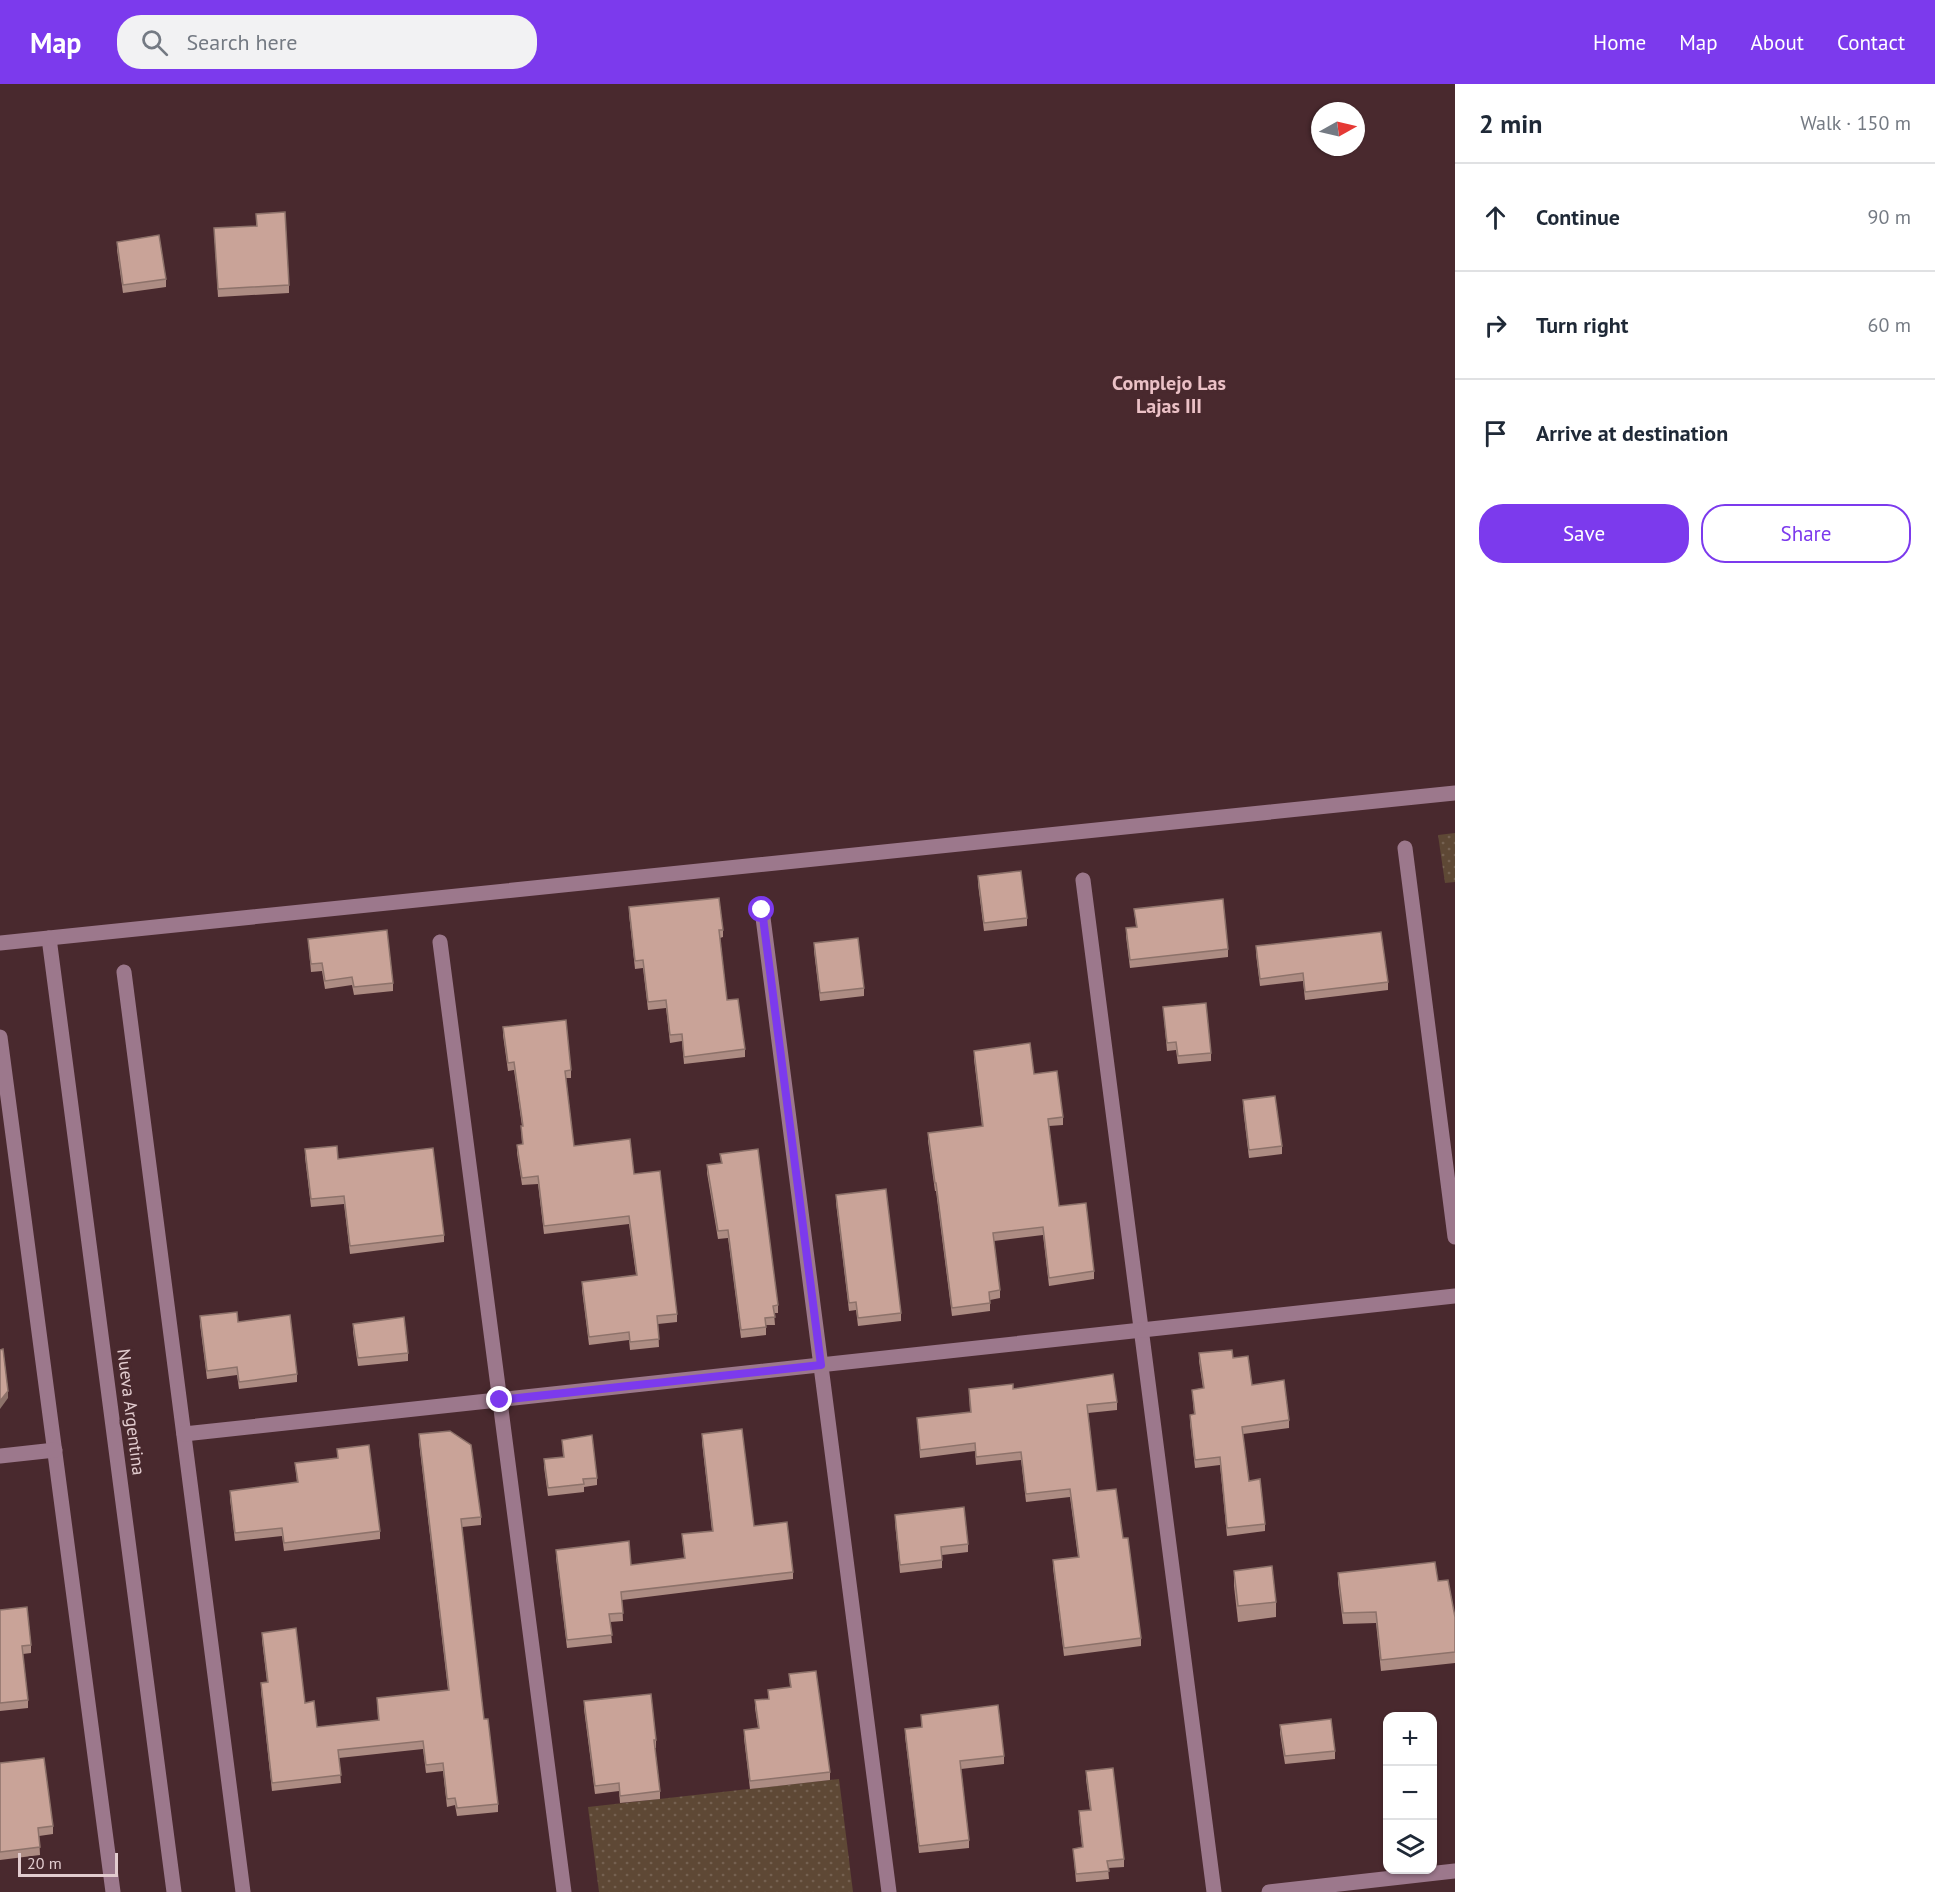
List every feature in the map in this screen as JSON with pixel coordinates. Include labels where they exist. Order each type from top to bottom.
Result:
[{"type":"street","points":[[0,943],[1455,794]]},
{"type":"street","points":[[1405,848],[1455,1237]]},
{"type":"street","points":[[1083,880],[1214,1892]]},
{"type":"street","points":[[762,910],[889,1892]]},
{"type":"street","name":"Nueva Argentina","points":[[49,938],[174,1892]]},
{"type":"street","points":[[441,942],[564,1892]]},
{"type":"street","points":[[124,972],[243,1892]]},
{"type":"street","points":[[0,1036],[113,1892]]},
{"type":"street","points":[[184,1434],[1455,1296]]},
{"type":"street","points":[[0,1456],[55,1450]]},
{"type":"street","points":[[1269,1892],[1455,1871]]},
{"type":"shaded area","points":[[1455,833],[1455,882],[1445,883],[1438,835]]},
{"type":"shaded area","points":[[839,1779],[853,1892],[599,1892],[588,1807]]},
{"type":"building","points":[[285,212],[289,285],[218,289],[214,228],[257,226],[256,214]]},
{"type":"building","points":[[159,235],[166,279],[123,285],[117,242]]},
{"type":"building","points":[[1021,871],[1027,918],[984,923],[978,876]]},
{"type":"building","points":[[719,898],[723,930],[719,930],[727,1000],[738,999],[745,1049],[684,1057],[682,1034],[670,1035],[666,1000],[648,1002],[643,960],[635,961],[629,907]]},
{"type":"building","points":[[1223,899],[1228,949],[1130,960],[1126,928],[1137,927],[1134,909]]},
{"type":"building","points":[[387,930],[393,983],[354,987],[352,977],[325,981],[322,963],[311,964],[308,939]]},
{"type":"building","points":[[1381,932],[1388,982],[1305,992],[1303,973],[1260,979],[1256,946]]},
{"type":"building","points":[[858,938],[864,988],[820,993],[814,943]]},
{"type":"building","points":[[1206,1003],[1211,1053],[1178,1056],[1176,1042],[1167,1043],[1163,1007]]},
{"type":"building","points":[[566,1020],[571,1070],[565,1071],[574,1146],[630,1139],[634,1174],[660,1171],[677,1314],[657,1316],[659,1339],[630,1342],[629,1332],[589,1337],[582,1282],[637,1275],[629,1216],[544,1226],[538,1176],[522,1178],[517,1145],[523,1144],[521,1126],[523,1126],[514,1062],[508,1063],[503,1027]]},
{"type":"building","points":[[1030,1043],[1034,1074],[1057,1071],[1063,1117],[1048,1119],[1059,1206],[1086,1203],[1094,1271],[1049,1278],[1043,1227],[993,1233],[1000,1290],[989,1292],[990,1303],[952,1308],[928,1133],[983,1126],[974,1051]]},
{"type":"building","points":[[1275,1096],[1282,1146],[1249,1150],[1243,1100]]},
{"type":"building","points":[[337,1146],[338,1159],[433,1148],[444,1235],[350,1246],[344,1196],[311,1199],[305,1149]]},
{"type":"building","points":[[758,1149],[778,1305],[773,1306],[775,1317],[765,1318],[766,1327],[741,1330],[728,1230],[718,1231],[707,1165],[722,1163],[720,1154]]},
{"type":"building","points":[[886,1189],[901,1313],[858,1318],[856,1302],[849,1303],[836,1195]]},
{"type":"building","points":[[237,1312],[238,1322],[290,1315],[297,1374],[239,1382],[237,1367],[207,1371],[200,1316]]},
{"type":"building","points":[[404,1317],[408,1353],[358,1358],[353,1324]]},
{"type":"building","points":[[3,1349],[8,1391],[0,1401],[0,1350]]},
{"type":"building","points":[[1232,1350],[1233,1358],[1248,1356],[1252,1385],[1284,1380],[1289,1420],[1242,1427],[1249,1481],[1260,1479],[1265,1524],[1227,1528],[1220,1457],[1195,1460],[1190,1415],[1195,1414],[1192,1390],[1204,1388],[1199,1353]]},
{"type":"building","points":[[1113,1374],[1117,1402],[1087,1405],[1097,1491],[1116,1489],[1123,1538],[1128,1538],[1141,1638],[1064,1648],[1053,1560],[1079,1557],[1070,1489],[1026,1494],[1021,1452],[976,1457],[975,1443],[920,1450],[917,1418],[971,1412],[969,1389],[1013,1384],[1013,1389]]},
{"type":"building","points":[[742,1429],[754,1526],[787,1522],[793,1572],[621,1592],[623,1613],[609,1614],[612,1635],[567,1640],[556,1550],[629,1541],[631,1565],[685,1558],[682,1534],[713,1531],[702,1434]]},
{"type":"building","points":[[450,1431],[471,1445],[481,1517],[461,1519],[484,1719],[488,1719],[498,1804],[457,1808],[455,1798],[447,1799],[443,1763],[426,1765],[423,1741],[338,1750],[341,1775],[272,1783],[261,1683],[268,1682],[262,1633],[296,1628],[305,1703],[314,1701],[317,1727],[379,1720],[377,1698],[449,1690],[419,1434]]},
{"type":"building","points":[[592,1435],[597,1478],[583,1479],[584,1484],[548,1488],[544,1459],[564,1457],[562,1440]]},
{"type":"building","points":[[369,1445],[380,1531],[284,1543],[282,1528],[235,1533],[230,1491],[298,1482],[295,1463],[338,1458],[337,1449]]},
{"type":"building","points":[[964,1507],[968,1544],[941,1547],[942,1560],[900,1565],[895,1515]]},
{"type":"building","points":[[1435,1562],[1438,1581],[1448,1580],[1455,1617],[1455,1652],[1381,1660],[1376,1612],[1343,1613],[1338,1573]]},
{"type":"building","points":[[1272,1566],[1276,1602],[1238,1606],[1234,1571]]},
{"type":"building","points":[[27,1607],[31,1645],[22,1646],[28,1700],[0,1703],[0,1610]]},
{"type":"building","points":[[816,1671],[830,1772],[750,1781],[744,1730],[759,1728],[755,1700],[769,1699],[768,1690],[791,1687],[789,1674]]},
{"type":"building","points":[[651,1694],[660,1791],[620,1796],[619,1783],[595,1786],[584,1701]]},
{"type":"building","points":[[998,1705],[1004,1756],[960,1761],[969,1840],[919,1846],[905,1729],[922,1727],[921,1715]]},
{"type":"building","points":[[1331,1719],[1335,1751],[1285,1756],[1280,1725]]},
{"type":"building","points":[[44,1758],[53,1826],[38,1828],[40,1847],[0,1852],[0,1763]]},
{"type":"building","points":[[1113,1768],[1124,1859],[1107,1861],[1109,1871],[1076,1874],[1073,1849],[1083,1847],[1079,1811],[1091,1810],[1086,1771]]},
{"type":"district","name":"Complejo Las Lajas III","points":[[1169,394]]},
{"type":"route","points":[[500,1400],[821,1365],[762,910]]}]
